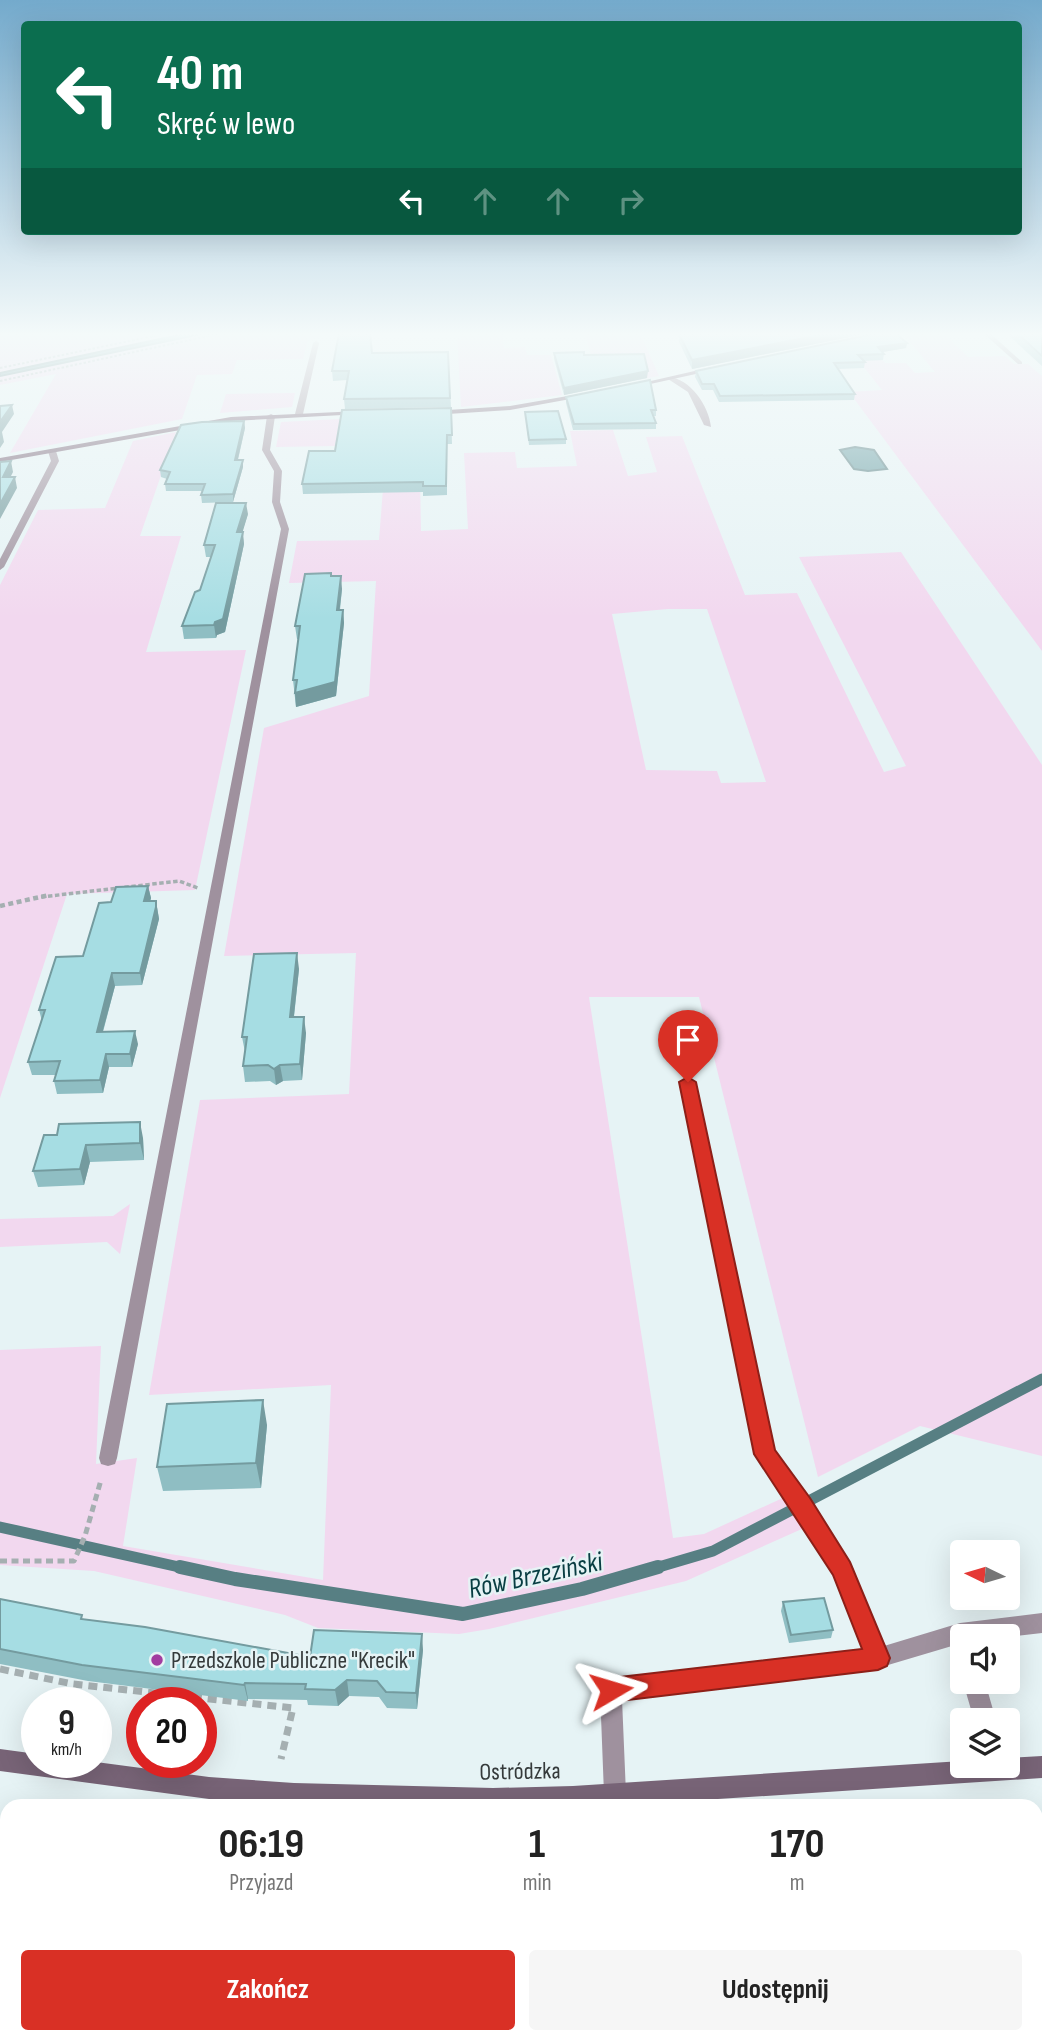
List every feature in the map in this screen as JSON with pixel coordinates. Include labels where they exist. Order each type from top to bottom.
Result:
[{"type":"street","points":[[0,460],[170,428]]},
{"type":"street","points":[[108,1458],[285,529],[276,502],[278,471],[266,450],[269,428]]},
{"type":"street","points":[[0,567],[55,461],[52,452]]},
{"type":"street","points":[[688,1082],[765,1454],[802,1505],[842,1569],[878,1658]]},
{"type":"street","points":[[1020,1627],[1042,1623]]},
{"type":"street","points":[[615,1794],[611,1690],[878,1658],[950,1640]]},
{"type":"street","name":"Ostródzka","points":[[0,1760],[286,1799]]},
{"type":"street","name":"Ostródzka","points":[[1020,1768],[1042,1767]]},
{"type":"street","name":"Ostródzka","points":[[494,1799],[615,1794],[950,1771]]},
{"type":"path","points":[[0,906],[59,893],[179,881],[215,893]]},
{"type":"path","points":[[0,1561],[74,1561],[85,1536],[108,1458]]},
{"type":"path","points":[[0,1669],[73,1684],[293,1709],[281,1759]]},
{"type":"shaded area","points":[[24,428],[135,428],[10,453]]},
{"type":"shaded area","points":[[280,428],[338,428],[335,446],[276,447]]},
{"type":"shaded area","points":[[876,428],[1042,428],[1042,651]]},
{"type":"shaded area","points":[[613,430],[628,476],[657,472],[646,437],[682,436],[745,595],[797,593],[884,772],[906,766],[799,557],[901,552],[1042,765],[1042,1456],[920,1426],[818,1477],[699,997],[589,997],[673,1538],[704,1534],[785,1497],[804,1528],[686,1581],[459,1634],[318,1628],[285,1615],[94,1571],[0,1565],[0,1350],[101,1346],[96,1464],[137,1458],[123,1546],[323,1580],[331,1385],[149,1395],[200,1100],[349,1094],[356,953],[224,956],[264,728],[369,696],[376,581],[289,583],[297,541],[379,540],[384,476],[420,476],[421,531],[468,529],[464,453],[515,452],[517,468],[577,466],[570,431]],"holes":[[[707,609],[766,782],[721,783],[717,771],[646,770],[612,614]]]},
{"type":"shaded area","points":[[176,432],[140,536],[181,536],[146,652],[246,650],[195,890],[67,894],[0,1098],[0,585],[38,510],[105,508],[133,441]]},
{"type":"shaded area","points":[[130,1204],[120,1254],[107,1242],[0,1247],[0,1219],[113,1216]]},
{"type":"water","points":[[855,447],[874,450],[887,469],[854,469],[840,450]]},
{"type":"building","points":[[179,428],[242,428],[235,460],[243,460],[233,494],[201,495],[205,484],[165,484],[170,472],[160,470]]},
{"type":"building","points":[[339,428],[452,428],[452,435],[447,435],[446,486],[423,486],[423,482],[302,484],[309,451],[335,451]]},
{"type":"building","points":[[527,428],[563,428],[566,439],[529,440]]},
{"type":"building","points":[[11,461],[3,477],[15,477],[0,504],[0,462]]},
{"type":"building","points":[[216,503],[246,503],[237,532],[243,532],[223,619],[214,625],[182,626],[195,592],[200,590],[215,545],[204,545]]},
{"type":"building","points":[[331,573],[331,576],[341,576],[337,610],[343,610],[335,682],[295,693],[297,680],[293,680],[300,626],[295,626],[305,574]]},
{"type":"building","points":[[148,886],[144,901],[156,901],[156,907],[140,973],[112,973],[97,1032],[135,1031],[130,1054],[106,1054],[100,1080],[54,1081],[60,1061],[28,1062],[45,1010],[39,1010],[56,957],[83,956],[99,903],[111,902],[116,887]]},
{"type":"building","points":[[297,953],[290,1017],[304,1017],[300,1064],[280,1065],[274,1069],[268,1065],[243,1066],[247,1037],[242,1037],[254,954]]},
{"type":"building","points":[[140,1122],[140,1143],[86,1145],[80,1169],[33,1171],[44,1135],[57,1135],[59,1124]]},
{"type":"building","points":[[263,1400],[256,1463],[157,1467],[167,1404]]},
{"type":"building","points":[[824,1598],[833,1630],[791,1635],[783,1602]]},
{"type":"building","points":[[0,1599],[82,1615],[81,1619],[145,1627],[310,1657],[314,1630],[422,1634],[416,1693],[386,1692],[377,1681],[347,1680],[335,1690],[305,1689],[306,1684],[244,1685],[82,1665],[0,1649]]},
{"type":"waterway","name":"Rów Brzeziński","points":[[652,1569],[713,1551],[1042,1379]]},
{"type":"waterway","name":"Rów Brzeziński","points":[[0,1527],[188,1569]]},
{"type":"waterway","name":"Rów Brzeziński","points":[[180,1567],[235,1579],[463,1614],[582,1589],[658,1567]]},
{"type":"place","name":"Przedszkole Publiczne \"Krecik\"","points":[[157,1660]]},
{"type":"route","points":[[611,1690],[878,1658],[842,1569],[802,1505],[765,1454],[688,1082]]}]
